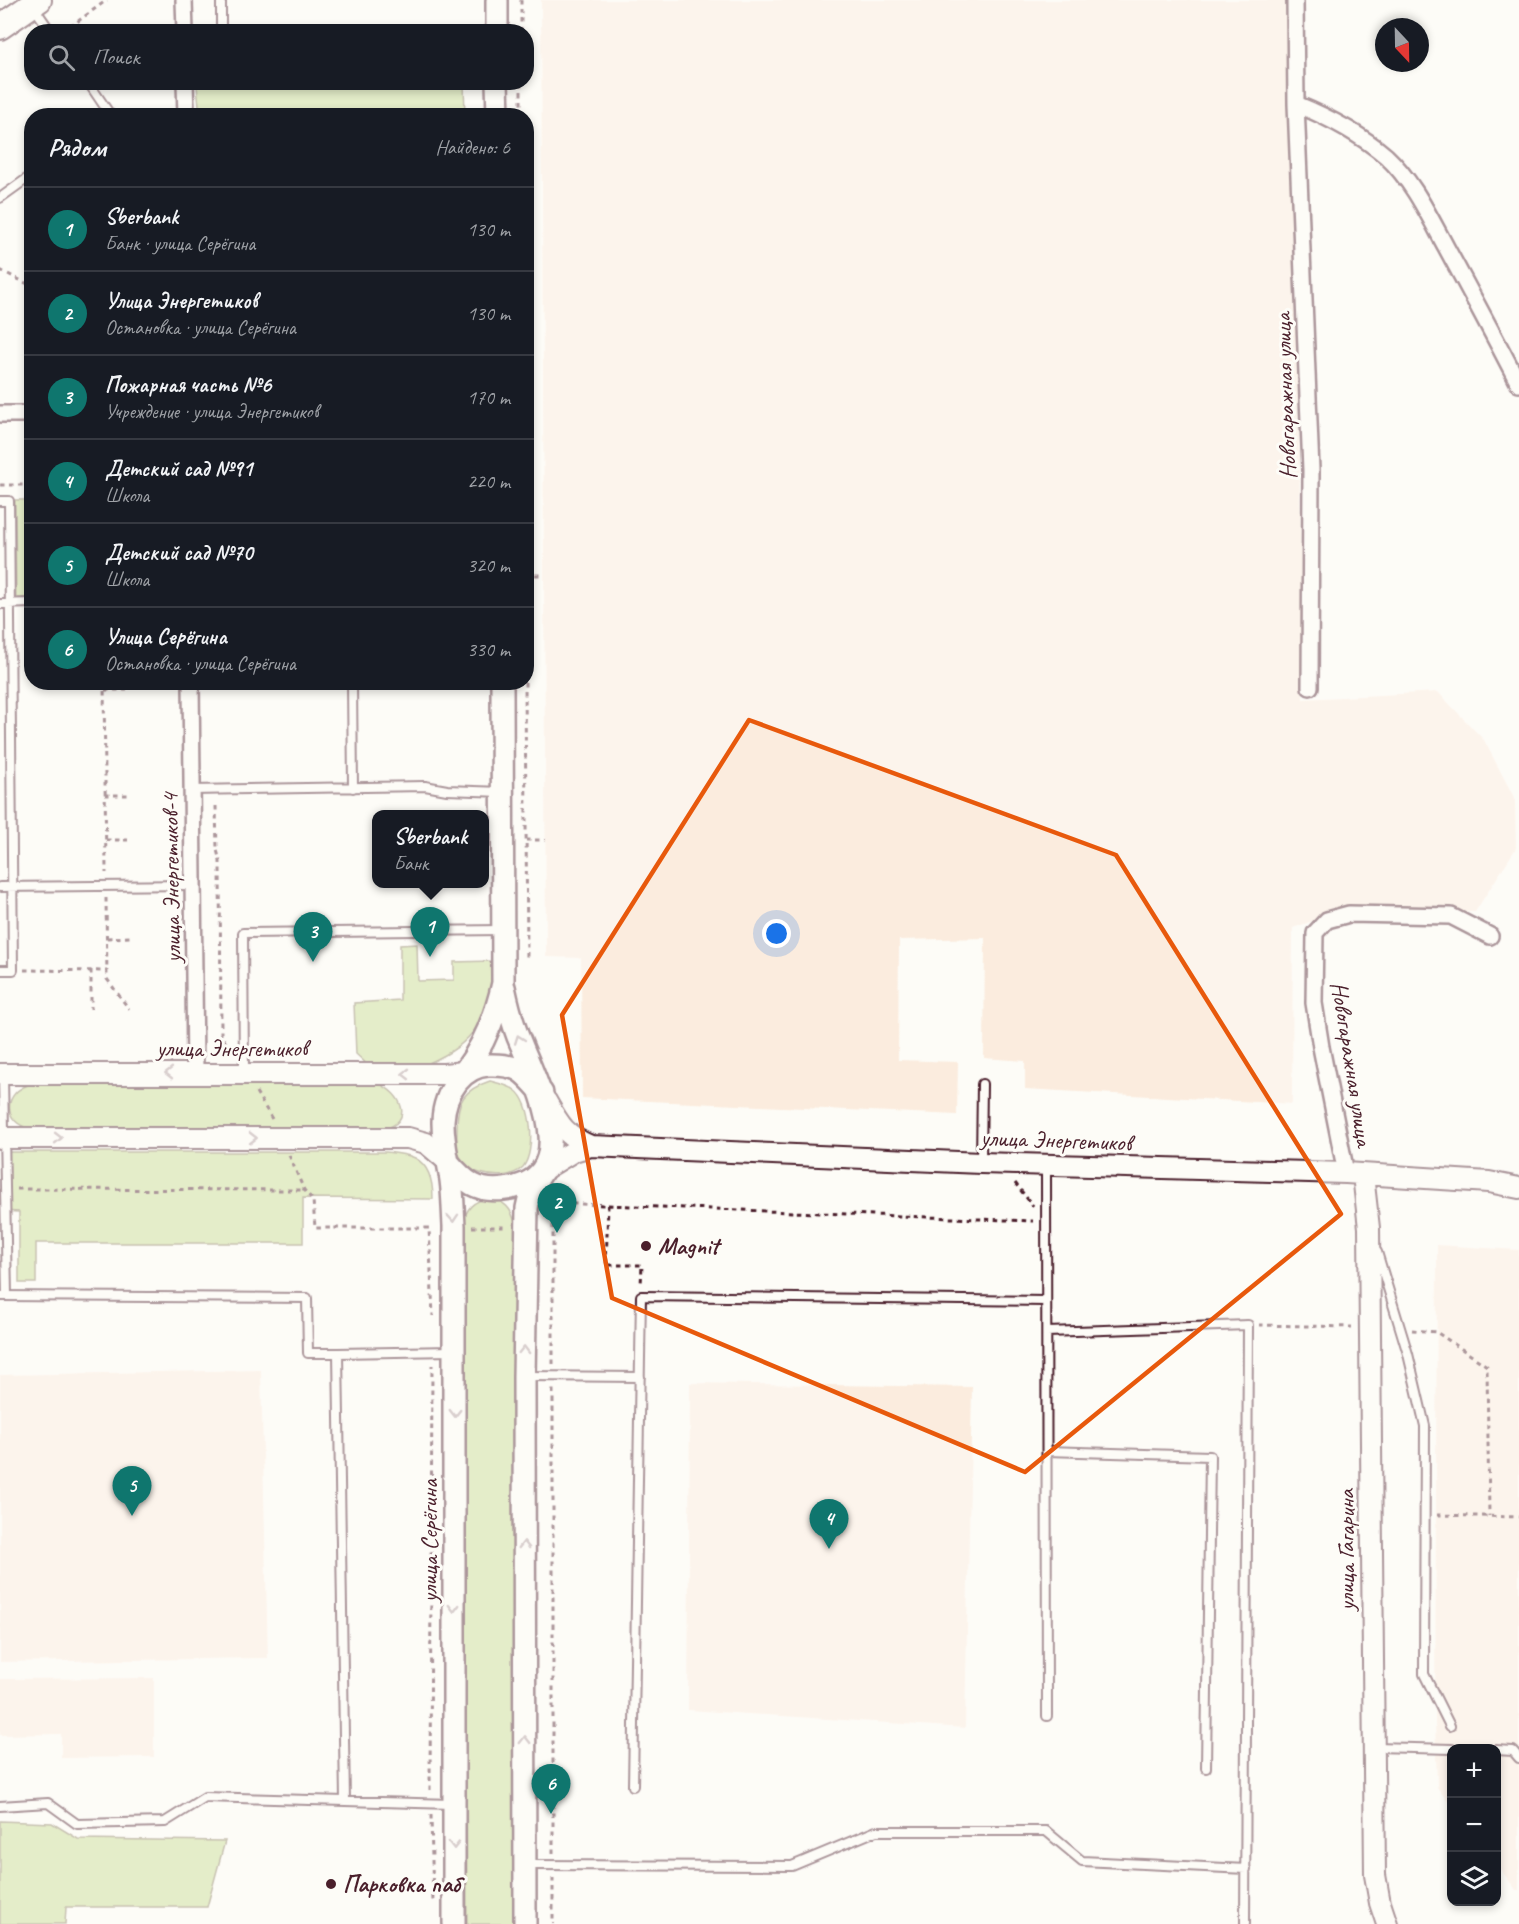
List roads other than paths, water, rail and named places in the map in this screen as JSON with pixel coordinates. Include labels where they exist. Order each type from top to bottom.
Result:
[{"type":"main road","points":[[497,0],[497,24]]},
{"type":"main road","points":[[0,27],[35,2]]},
{"type":"main road","points":[[497,90],[498,108]]},
{"type":"main road","points":[[502,690],[503,983],[520,1042],[542,1093],[551,1135],[548,1156],[531,1190],[528,1208],[524,1376],[525,1924]]},
{"type":"main road","points":[[503,983],[499,1000],[479,1052],[452,1088],[445,1104],[442,1125],[446,1160],[460,1177],[474,1187],[496,1191],[522,1185],[543,1170]]},
{"type":"main road","points":[[464,1072],[484,1065],[508,1065],[526,1075],[542,1093]]},
{"type":"main road","name":"улица Серёгина","points":[[446,1160],[451,1178],[454,1226],[454,1924]]},
{"type":"street","points":[[184,0],[185,24]]},
{"type":"street","name":"Новогаражная улица","points":[[1295,0],[1296,104],[1311,470],[1310,687]]},
{"type":"street","points":[[185,90],[186,108]]},
{"type":"street","points":[[1296,104],[1328,116],[1360,136],[1387,157],[1408,181],[1519,384]]},
{"type":"street","points":[[0,414],[24,414]]},
{"type":"street","name":"улица Энергетиков-4","points":[[191,690],[195,1073]]},
{"type":"street","name":"Новогаражная улица","points":[[1355,1174],[1321,1047],[1314,1003],[1315,933],[1327,920],[1349,914],[1451,916],[1490,936]]},
{"type":"street","name":"улица Энергетиков","points":[[1,1074],[195,1073],[248,1079],[464,1072]]},
{"type":"street","points":[[542,1093],[565,1131],[575,1140],[591,1146]]},
{"type":"street","points":[[2,1138],[408,1138],[426,1143],[446,1160]]},
{"type":"street","points":[[543,1170],[574,1151],[591,1146]]},
{"type":"street","name":"улица Энергетиков","points":[[591,1146],[990,1163],[1355,1174],[1489,1182],[1519,1188]]},
{"type":"street","name":"улица Гагарина","points":[[1355,1174],[1369,1228],[1372,1747],[1375,1875],[1380,1904],[1387,1924]]},
{"type":"lane","points":[[221,0],[221,24]]},
{"type":"lane","points":[[35,2],[47,24]]},
{"type":"lane","points":[[93,90],[106,108]]},
{"type":"lane","points":[[0,198],[24,181]]},
{"type":"lane","points":[[0,501],[9,501],[13,887],[13,970],[0,970]]},
{"type":"lane","points":[[0,604],[24,603]]},
{"type":"lane","points":[[352,690],[353,788]]},
{"type":"lane","points":[[192,790],[425,786],[447,790],[502,792]]},
{"type":"lane","points":[[0,887],[193,885]]},
{"type":"lane","points":[[248,1079],[243,933],[503,930]]},
{"type":"lane","points":[[1,1074],[5,1188],[3,1296],[307,1298],[308,1353],[455,1351]]},
{"type":"lane","points":[[982,1084],[990,1163]]},
{"type":"lane","points":[[1046,1165],[1047,1716]]},
{"type":"lane","points":[[1369,1228],[1408,1354],[1425,1426],[1424,1674],[1450,1726]]},
{"type":"lane","points":[[633,1786],[641,1296],[1046,1301]]},
{"type":"lane","points":[[1047,1332],[1248,1325],[1245,1924]]},
{"type":"lane","points":[[338,1353],[345,1801]]},
{"type":"lane","points":[[524,1376],[640,1377]]},
{"type":"lane","points":[[1047,1451],[1210,1456],[1206,1768]]},
{"type":"lane","points":[[1372,1747],[1447,1749]]},
{"type":"lane","points":[[1501,1750],[1513,1751],[1519,1758]]},
{"type":"lane","points":[[0,1806],[48,1803],[77,1824],[165,1822],[206,1797],[453,1804]]},
{"type":"lane","points":[[525,1865],[792,1866],[876,1831],[1046,1831],[1082,1861],[1245,1869]]},
{"type":"place","name":"Sberbank","points":[[430,957]]},
{"type":"place","name":"Пожарная часть №6","points":[[313,962]]},
{"type":"place","name":"Улица Энергетиков","points":[[557,1233]]},
{"type":"place","name":"Magnit","points":[[646,1246]]},
{"type":"place","name":"Детский сад №70","points":[[132,1516]]},
{"type":"place","name":"Детский сад №91","points":[[829,1549]]},
{"type":"place","name":"Улица Серёгина","points":[[551,1814]]},
{"type":"place","name":"Парковка паб","points":[[331,1884]]}]
